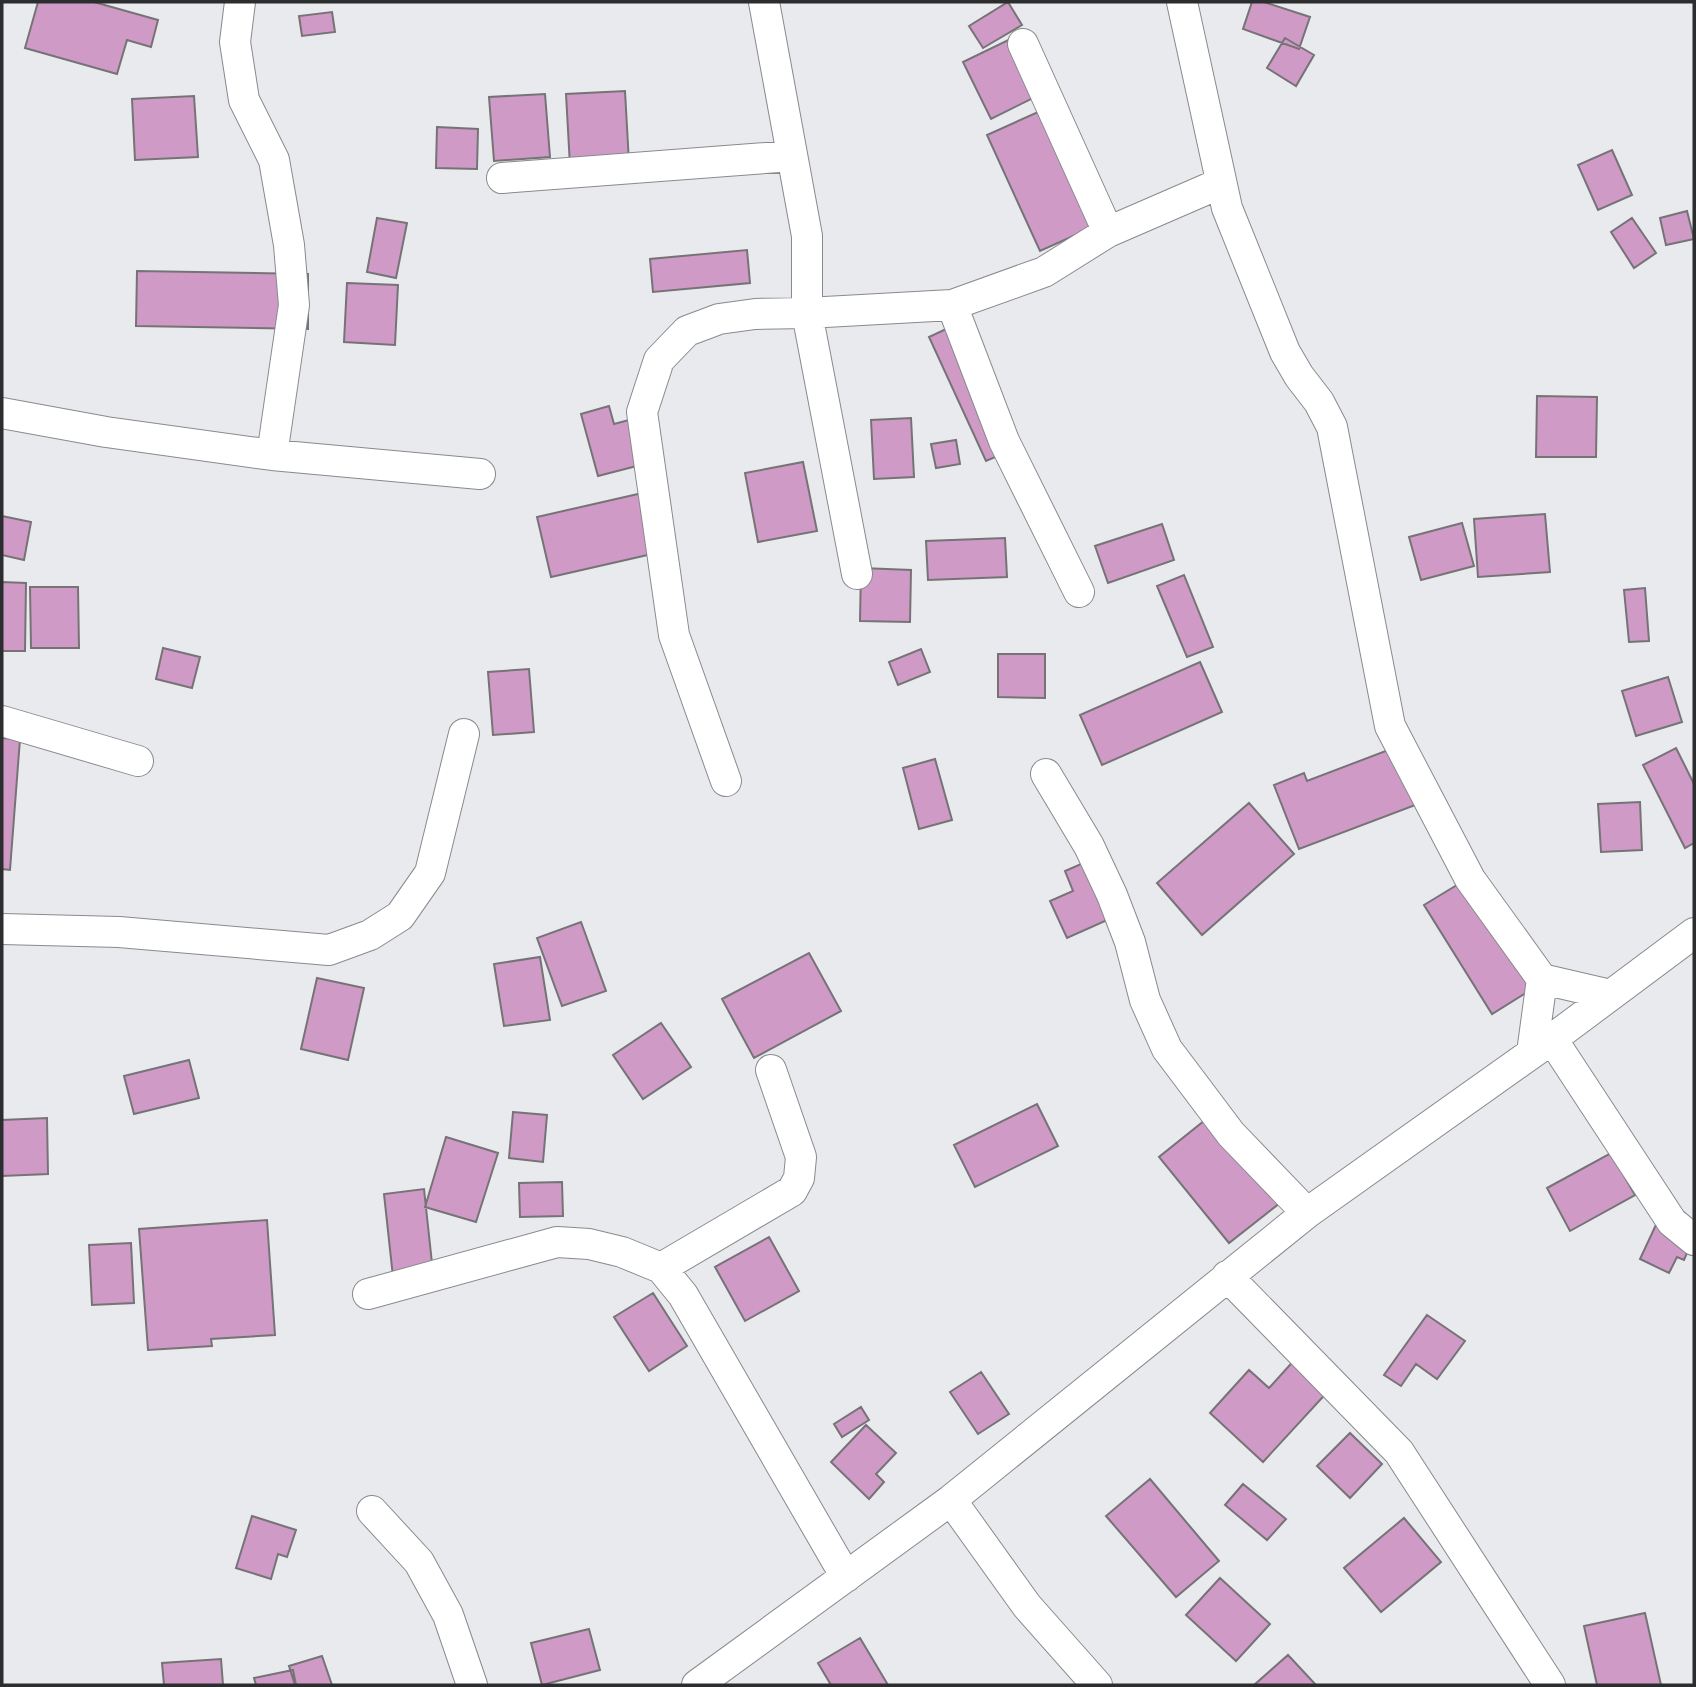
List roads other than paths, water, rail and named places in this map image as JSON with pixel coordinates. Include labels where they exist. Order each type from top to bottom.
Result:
[{"type":"street","points":[[240,2],[235,42],[244,100],[274,160],[289,245],[294,305],[272,455]]},
{"type":"street","points":[[764,2],[807,236],[807,313],[857,574]]},
{"type":"street","points":[[1182,2],[1227,208],[1284,352],[1319,402],[1332,427],[1390,726],[1470,880],[1542,979],[1542,1046],[1672,1222],[1694,1240]]},
{"type":"street","points":[[1023,44],[1108,232]]},
{"type":"street","points":[[502,178],[792,156]]},
{"type":"street","points":[[726,781],[674,635],[642,412],[659,360],[687,331],[719,319],[755,314],[952,305],[1044,272],[1108,232],[1221,183]]},
{"type":"street","points":[[952,305],[1004,441],[1079,592]]},
{"type":"street","points":[[2,413],[106,432],[272,455],[480,474]]},
{"type":"street","points":[[2,721],[138,761]]},
{"type":"street","points":[[2,929],[119,932],[329,950],[370,934],[400,916],[430,873],[464,734]]},
{"type":"street","points":[[1046,774],[1089,846],[1112,895],[1130,942],[1145,1000],[1167,1049],[1231,1135],[1307,1213]]},
{"type":"street","points":[[697,1685],[950,1500],[1307,1213],[1542,1046],[1694,933]]},
{"type":"street","points":[[1542,979],[1611,995]]},
{"type":"street","points":[[662,1268],[792,1191],[799,1178],[801,1157],[771,1070]]},
{"type":"street","points":[[368,1294],[557,1241],[589,1244],[622,1252],[662,1268],[683,1295],[846,1577]]},
{"type":"street","points":[[1227,1276],[1399,1452],[1550,1685]]},
{"type":"street","points":[[950,1500],[1027,1606],[1097,1685]]},
{"type":"street","points":[[372,1511],[419,1562],[448,1615],[472,1685]]}]
